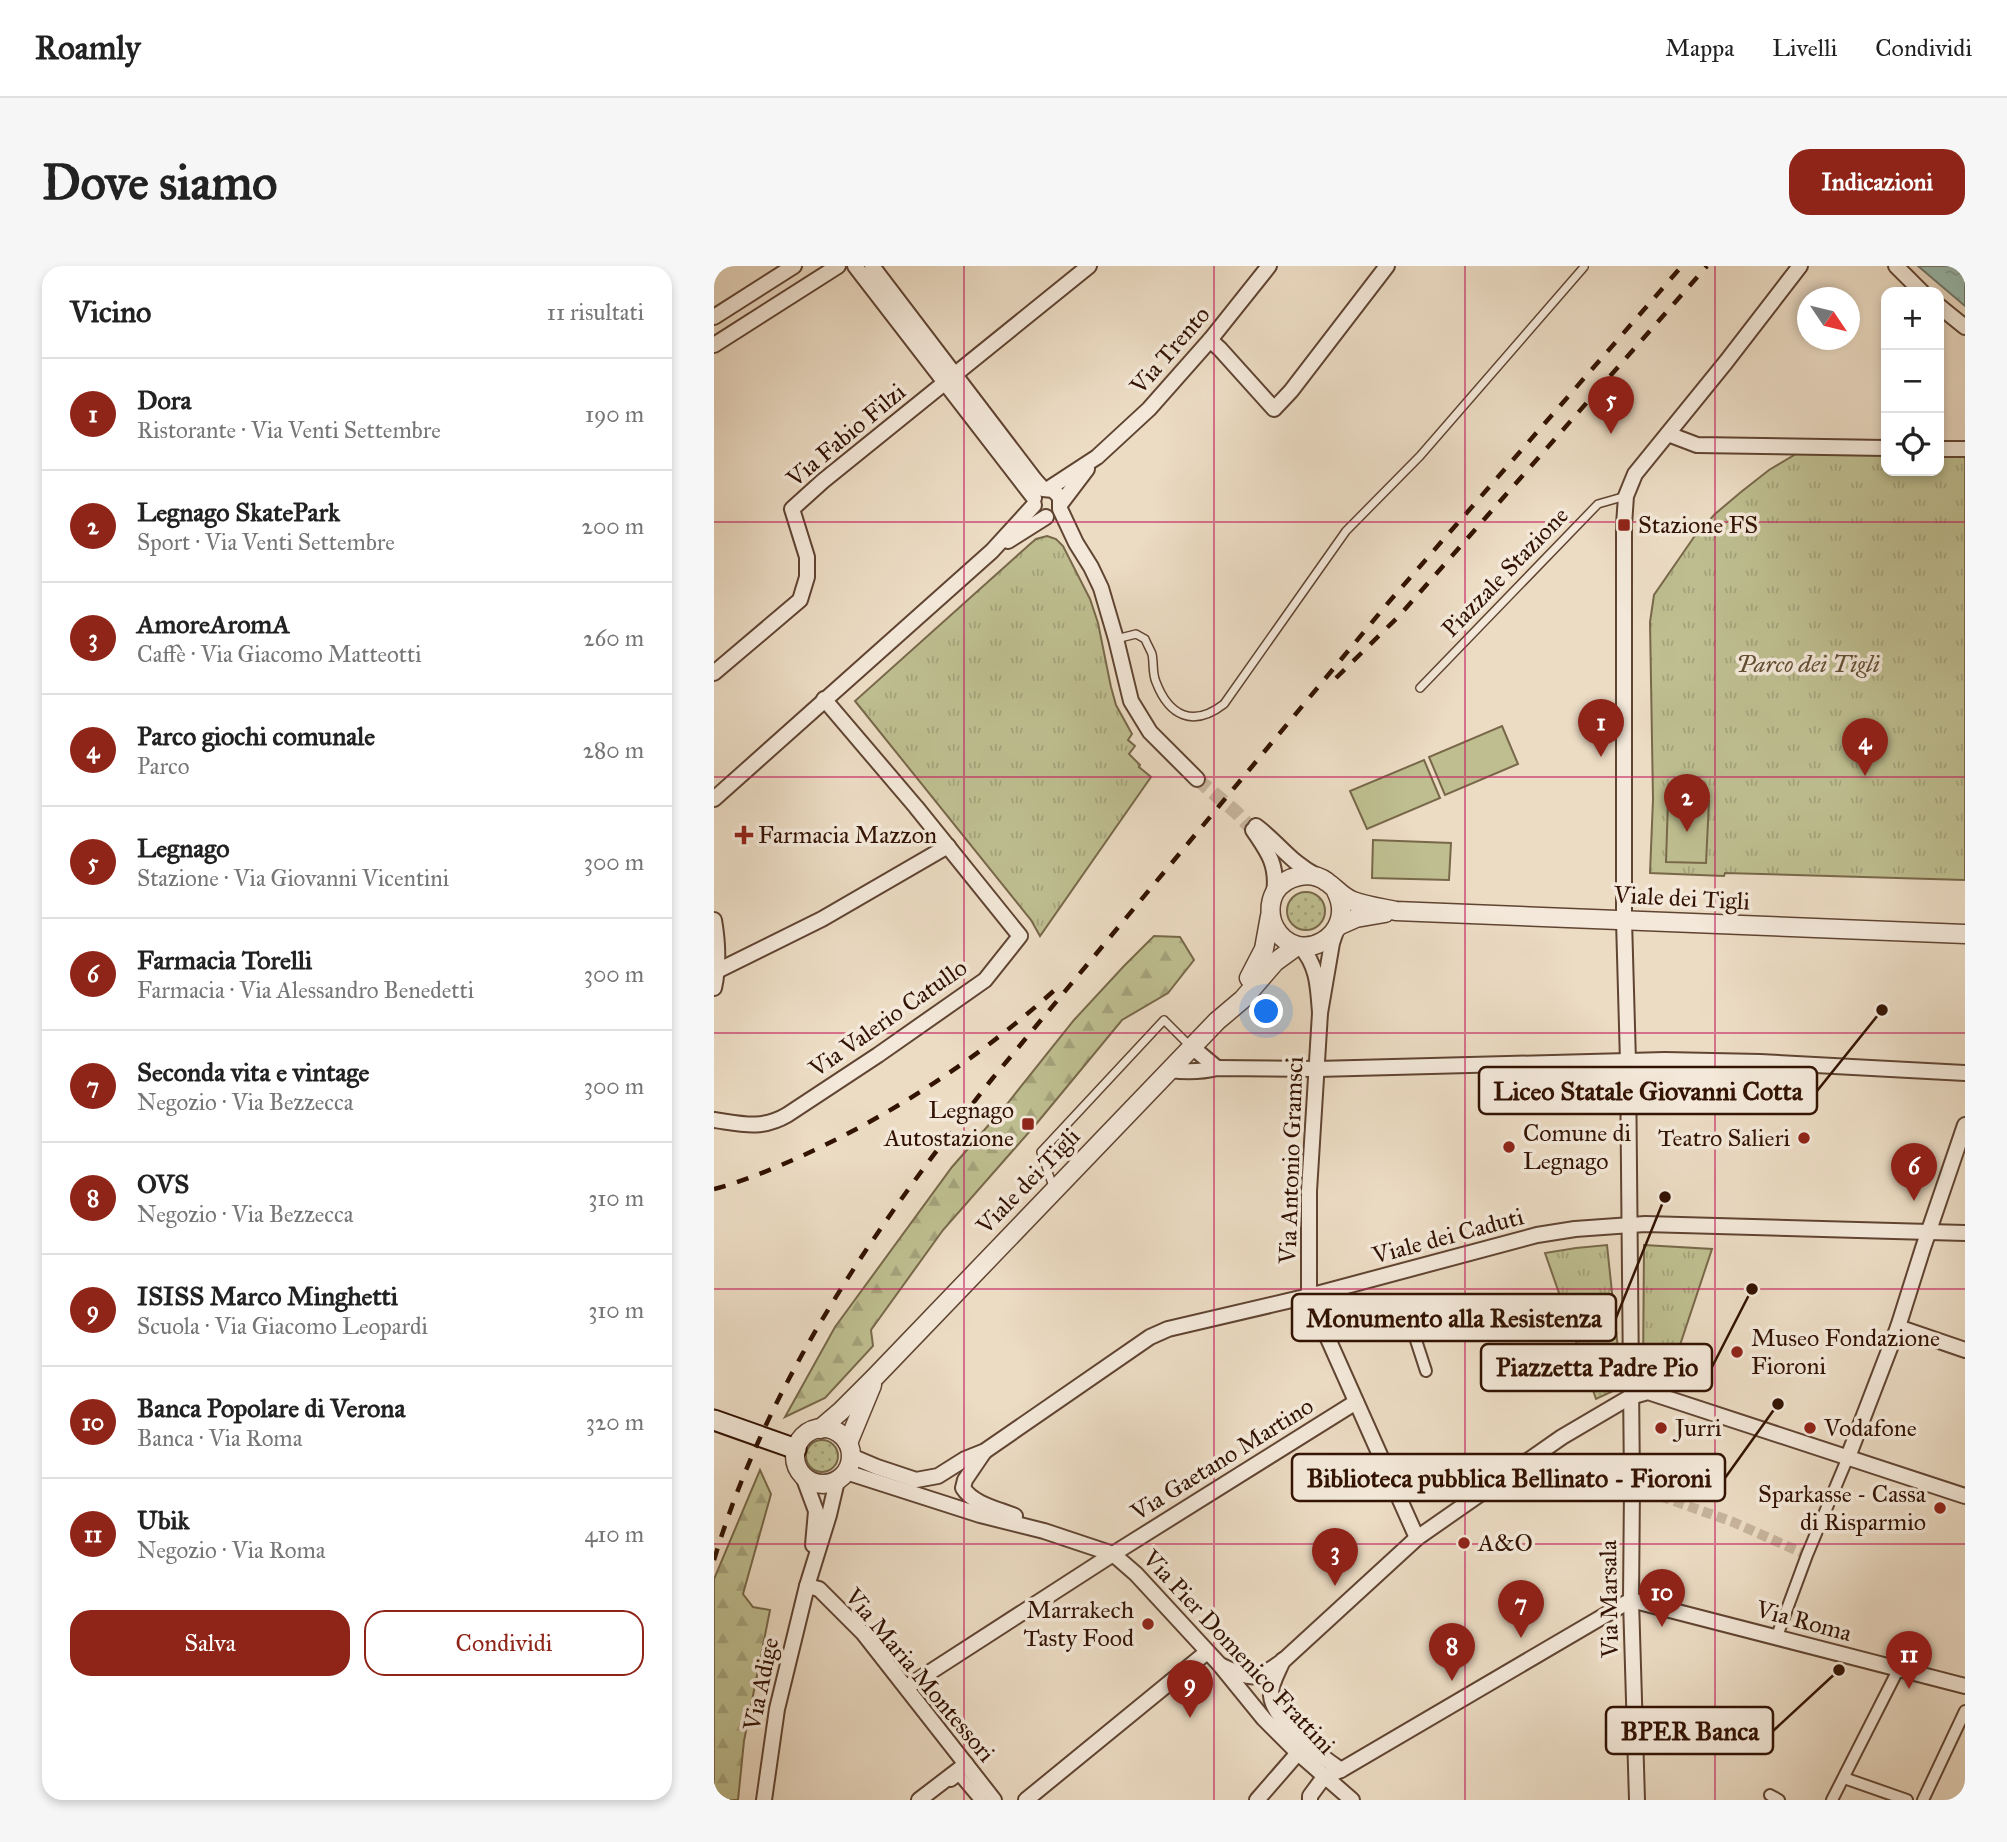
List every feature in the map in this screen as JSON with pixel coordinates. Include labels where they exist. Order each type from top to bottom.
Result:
[{"type":"main road","points":[[714,1420],[796,1449]]},
{"type":"street","points":[[714,317],[794,266]]},
{"type":"street","points":[[714,345],[838,266]]},
{"type":"street","points":[[855,266],[950,380],[1040,495],[1038,513],[1076,543]]},
{"type":"street","points":[[872,266],[950,380]]},
{"type":"street","name":"Via Fabio Filzi","points":[[714,673],[800,600],[807,577],[807,557],[792,509],[822,481],[1089,266]]},
{"type":"street","name":"Via Trento","points":[[992,551],[1040,495],[1097,457],[1149,409],[1210,340],[1269,266]]},
{"type":"street","points":[[1210,340],[1274,408],[1291,391],[1387,266]]},
{"type":"street","points":[[1626,496],[1635,474],[1800,266]]},
{"type":"street","points":[[1896,266],[1917,287]]},
{"type":"street","points":[[1944,310],[1965,327]]},
{"type":"street","points":[[1668,434],[1697,445],[1881,448]]},
{"type":"street","points":[[1944,449],[1965,449]]},
{"type":"street","name":"Via Trento","points":[[1061,506],[1097,457]]},
{"type":"street","points":[[1040,495],[1058,493],[1076,543],[1101,587],[1131,701],[1150,732],[1197,779]]},
{"type":"street","name":"Via Marsala","points":[[1626,496],[1624,920],[1628,1062],[1631,1600],[1637,1800]]},
{"type":"street","points":[[714,799],[992,551],[1046,517],[1055,515],[1061,506]]},
{"type":"street","name":"Via Valerio Catullo","points":[[714,1120],[755,1126],[775,1122],[878,1055],[985,980],[1020,936],[824,699]]},
{"type":"street","points":[[1274,894],[1276,877],[1271,857],[1255,828],[1267,834],[1291,859],[1321,878]]},
{"type":"street","points":[[717,971],[822,919],[948,846]]},
{"type":"street","points":[[1274,894],[1292,878],[1306,875],[1321,878]]},
{"type":"street","name":"Viale dei Tigli","points":[[1321,878],[1353,901],[1396,911],[1965,934]]},
{"type":"street","points":[[1336,891],[1342,912],[1337,928]]},
{"type":"street","name":"Viale dei Tigli","points":[[1217,1021],[1256,968],[1264,949],[1274,894]]},
{"type":"street","name":"Viale dei Tigli","points":[[820,1429],[876,1376],[1217,1021],[1243,999],[1275,962],[1299,946],[1319,944],[1337,928],[1356,918],[1396,911]]},
{"type":"street","points":[[1270,916],[1277,932],[1288,942],[1299,946]]},
{"type":"street","points":[[714,920],[718,951],[714,988]]},
{"type":"street","name":"Via Antonio Gramsci","points":[[1337,928],[1320,1013],[1309,1191],[1309,1296],[1417,1538]]},
{"type":"street","name":"Via Antonio Gramsci","points":[[1299,946],[1308,954],[1316,970],[1320,1013]]},
{"type":"street","points":[[1192,1047],[1217,1068]]},
{"type":"street","points":[[1170,1070],[1665,1060],[1760,1062],[1965,1073]]},
{"type":"street","points":[[1777,1636],[1898,1327],[1965,1125]]},
{"type":"street","name":"Viale dei Caduti","points":[[845,1463],[872,1465],[916,1480],[938,1476],[965,1459],[985,1451],[1150,1337],[1168,1329],[1309,1296],[1537,1235],[1629,1224],[1965,1233]]},
{"type":"street","points":[[1318,1318],[1354,1317],[1397,1328],[1410,1325],[1426,1371]]},
{"type":"street","points":[[1898,1327],[1965,1350]]},
{"type":"street","name":"Viale dei Tigli","points":[[845,1463],[876,1376]]},
{"type":"street","points":[[1220,1665],[1250,1678],[1265,1674],[1284,1660],[1417,1538],[1562,1437],[1630,1397],[1648,1391],[1965,1496]]},
{"type":"street","name":"Via Gaetano Martino","points":[[907,1687],[1356,1402]]},
{"type":"street","points":[[820,1429],[836,1432],[845,1463],[823,1485],[803,1476],[796,1464],[796,1449],[805,1435],[820,1429]]},
{"type":"street","name":"Viale dei Caduti","points":[[985,1451],[965,1480],[964,1488],[967,1494],[975,1500],[1026,1520],[1044,1531]]},
{"type":"street","name":"Via Pier Domenico Frattini","points":[[845,1463],[980,1515],[1044,1531],[1113,1554],[1136,1574],[1220,1665],[1264,1719],[1302,1748],[1324,1777],[1352,1800]]},
{"type":"street","name":"Via Adige","points":[[764,1800],[777,1709],[808,1582],[845,1463]]},
{"type":"street","name":"Via Adige","points":[[803,1476],[816,1511],[808,1582]]},
{"type":"street","name":"Via Maria Montessori","points":[[808,1582],[819,1589],[863,1633],[993,1800]]},
{"type":"street","points":[[1310,1800],[1324,1777],[1341,1770],[1631,1600]]},
{"type":"street","name":"Via Roma","points":[[1631,1600],[1965,1686]]},
{"type":"street","points":[[1026,1800],[1207,1652]]},
{"type":"street","points":[[1284,1660],[1273,1684],[1271,1696],[1280,1718],[1302,1748],[1341,1770]]},
{"type":"street","points":[[1832,1800],[1898,1670]]},
{"type":"street","points":[[1923,1800],[1965,1711]]},
{"type":"street","points":[[1256,1800],[1302,1748]]},
{"type":"street","points":[[919,1800],[966,1764]]},
{"type":"street","points":[[928,1800],[959,1775],[980,1800]]},
{"type":"street","points":[[1844,1778],[1907,1800]]},
{"type":"lane","points":[[1116,639],[1136,634],[1145,639],[1152,655],[1154,679],[1164,699],[1178,714],[1196,717],[1213,712],[1224,704],[1346,531],[1420,456],[1584,267]]},
{"type":"lane","name":"Piazzale Stazione","points":[[1420,688],[1598,504],[1626,496]]},
{"type":"lane","points":[[1054,1189],[1041,1152],[1164,1020],[1192,1047]]},
{"type":"green space","name":"Parco dei Tigli","points":[[1801,451],[1881,453],[1881,476],[1944,476],[1944,453],[1965,454],[1965,880],[1650,873],[1653,799],[1650,622],[1654,595],[1694,537],[1715,514],[1769,470]]},
{"type":"green space","points":[[1047,536],[1056,539],[1063,546],[1090,599],[1116,705],[1132,734],[1128,740],[1135,746],[1129,754],[1151,777],[1040,936],[1031,920],[855,701],[1029,545],[1036,539]]},
{"type":"green space","points":[[1502,726],[1518,764],[1445,795],[1429,757]]},
{"type":"green space","points":[[1424,760],[1440,798],[1367,829],[1350,791]]},
{"type":"green space","points":[[1709,801],[1706,863],[1666,862],[1668,802]]},
{"type":"green space","points":[[1373,840],[1451,843],[1449,880],[1372,878]]},
{"type":"green space","points":[[1306,892],[1320,897],[1325,911],[1320,925],[1306,930],[1292,925],[1287,911],[1292,897]]},
{"type":"green space","points":[[1154,936],[1180,937],[1194,960],[1168,993],[1122,1020],[1037,1123],[943,1230],[871,1330],[873,1346],[825,1398],[785,1417],[835,1327],[952,1167],[1074,1020]]},
{"type":"green space","points":[[1607,1245],[1622,1387],[1596,1399],[1545,1253]]},
{"type":"green space","points":[[1644,1245],[1712,1249],[1669,1378],[1643,1373]]},
{"type":"green space","points":[[822,1440],[833,1445],[838,1456],[833,1467],[822,1472],[811,1467],[806,1456],[811,1445]]},
{"type":"green space","points":[[760,1470],[771,1494],[743,1594],[753,1607],[770,1610],[744,1741],[738,1800],[714,1800],[714,1579]]},
{"type":"water","points":[[1918,266],[1965,266],[1965,306]]},
{"type":"tunnel","points":[[1197,779],[1253,830]]},
{"type":"tunnel","points":[[1632,1486],[1733,1522],[1807,1555]]},
{"type":"railway","points":[[714,1560],[737,1493],[764,1429],[795,1367],[868,1248],[949,1134],[1388,603],[1682,266]]},
{"type":"railway","points":[[1336,678],[1400,615],[1707,266]]},
{"type":"railway","points":[[714,1189],[804,1155],[905,1101],[969,1059],[1058,987]]},
{"type":"place","name":"Legnago","points":[[1611,434]]},
{"type":"place","name":"Stazione FS","points":[[1624,525]]},
{"type":"place","name":"Dora","points":[[1601,757]]},
{"type":"place","name":"Parco giochi comunale","points":[[1865,776]]},
{"type":"place","name":"Legnago SkatePark","points":[[1687,832]]},
{"type":"place","name":"Farmacia Mazzon","points":[[744,835]]},
{"type":"place","name":"Liceo Statale Giovanni Cotta","points":[[1882,1010]]},
{"type":"place","name":"Legnago Autostazione","points":[[1028,1124]]},
{"type":"place","name":"Teatro Salieri","points":[[1804,1138]]},
{"type":"place","name":"Comune di Legnago","points":[[1509,1147]]},
{"type":"place","name":"Monumento alla Resistenza","points":[[1665,1197]]},
{"type":"place","name":"Farmacia Torelli","points":[[1914,1201]]},
{"type":"place","name":"Piazzetta Padre Pio","points":[[1752,1289]]},
{"type":"place","name":"Museo Fondazione Fioroni","points":[[1737,1352]]},
{"type":"place","name":"Biblioteca pubblica Bellinato - Fioroni","points":[[1778,1404]]},
{"type":"place","name":"Jurri","points":[[1661,1428]]},
{"type":"place","name":"Vodafone","points":[[1810,1428]]},
{"type":"place","name":"Sparkasse - Cassa di Risparmio","points":[[1940,1508]]},
{"type":"place","name":"A&O","points":[[1464,1543]]},
{"type":"place","name":"AmoreAromA","points":[[1335,1586]]},
{"type":"place","name":"Marrakech Tasty Food","points":[[1148,1624]]},
{"type":"place","name":"Banca Popolare di Verona","points":[[1662,1627]]},
{"type":"place","name":"Seconda vita e vintage","points":[[1521,1638]]},
{"type":"place","name":"BPER Banca","points":[[1839,1670]]},
{"type":"place","name":"OVS","points":[[1452,1681]]},
{"type":"place","name":"Ubik","points":[[1909,1689]]},
{"type":"place","name":"ISISS Marco Minghetti","points":[[1190,1718]]}]
